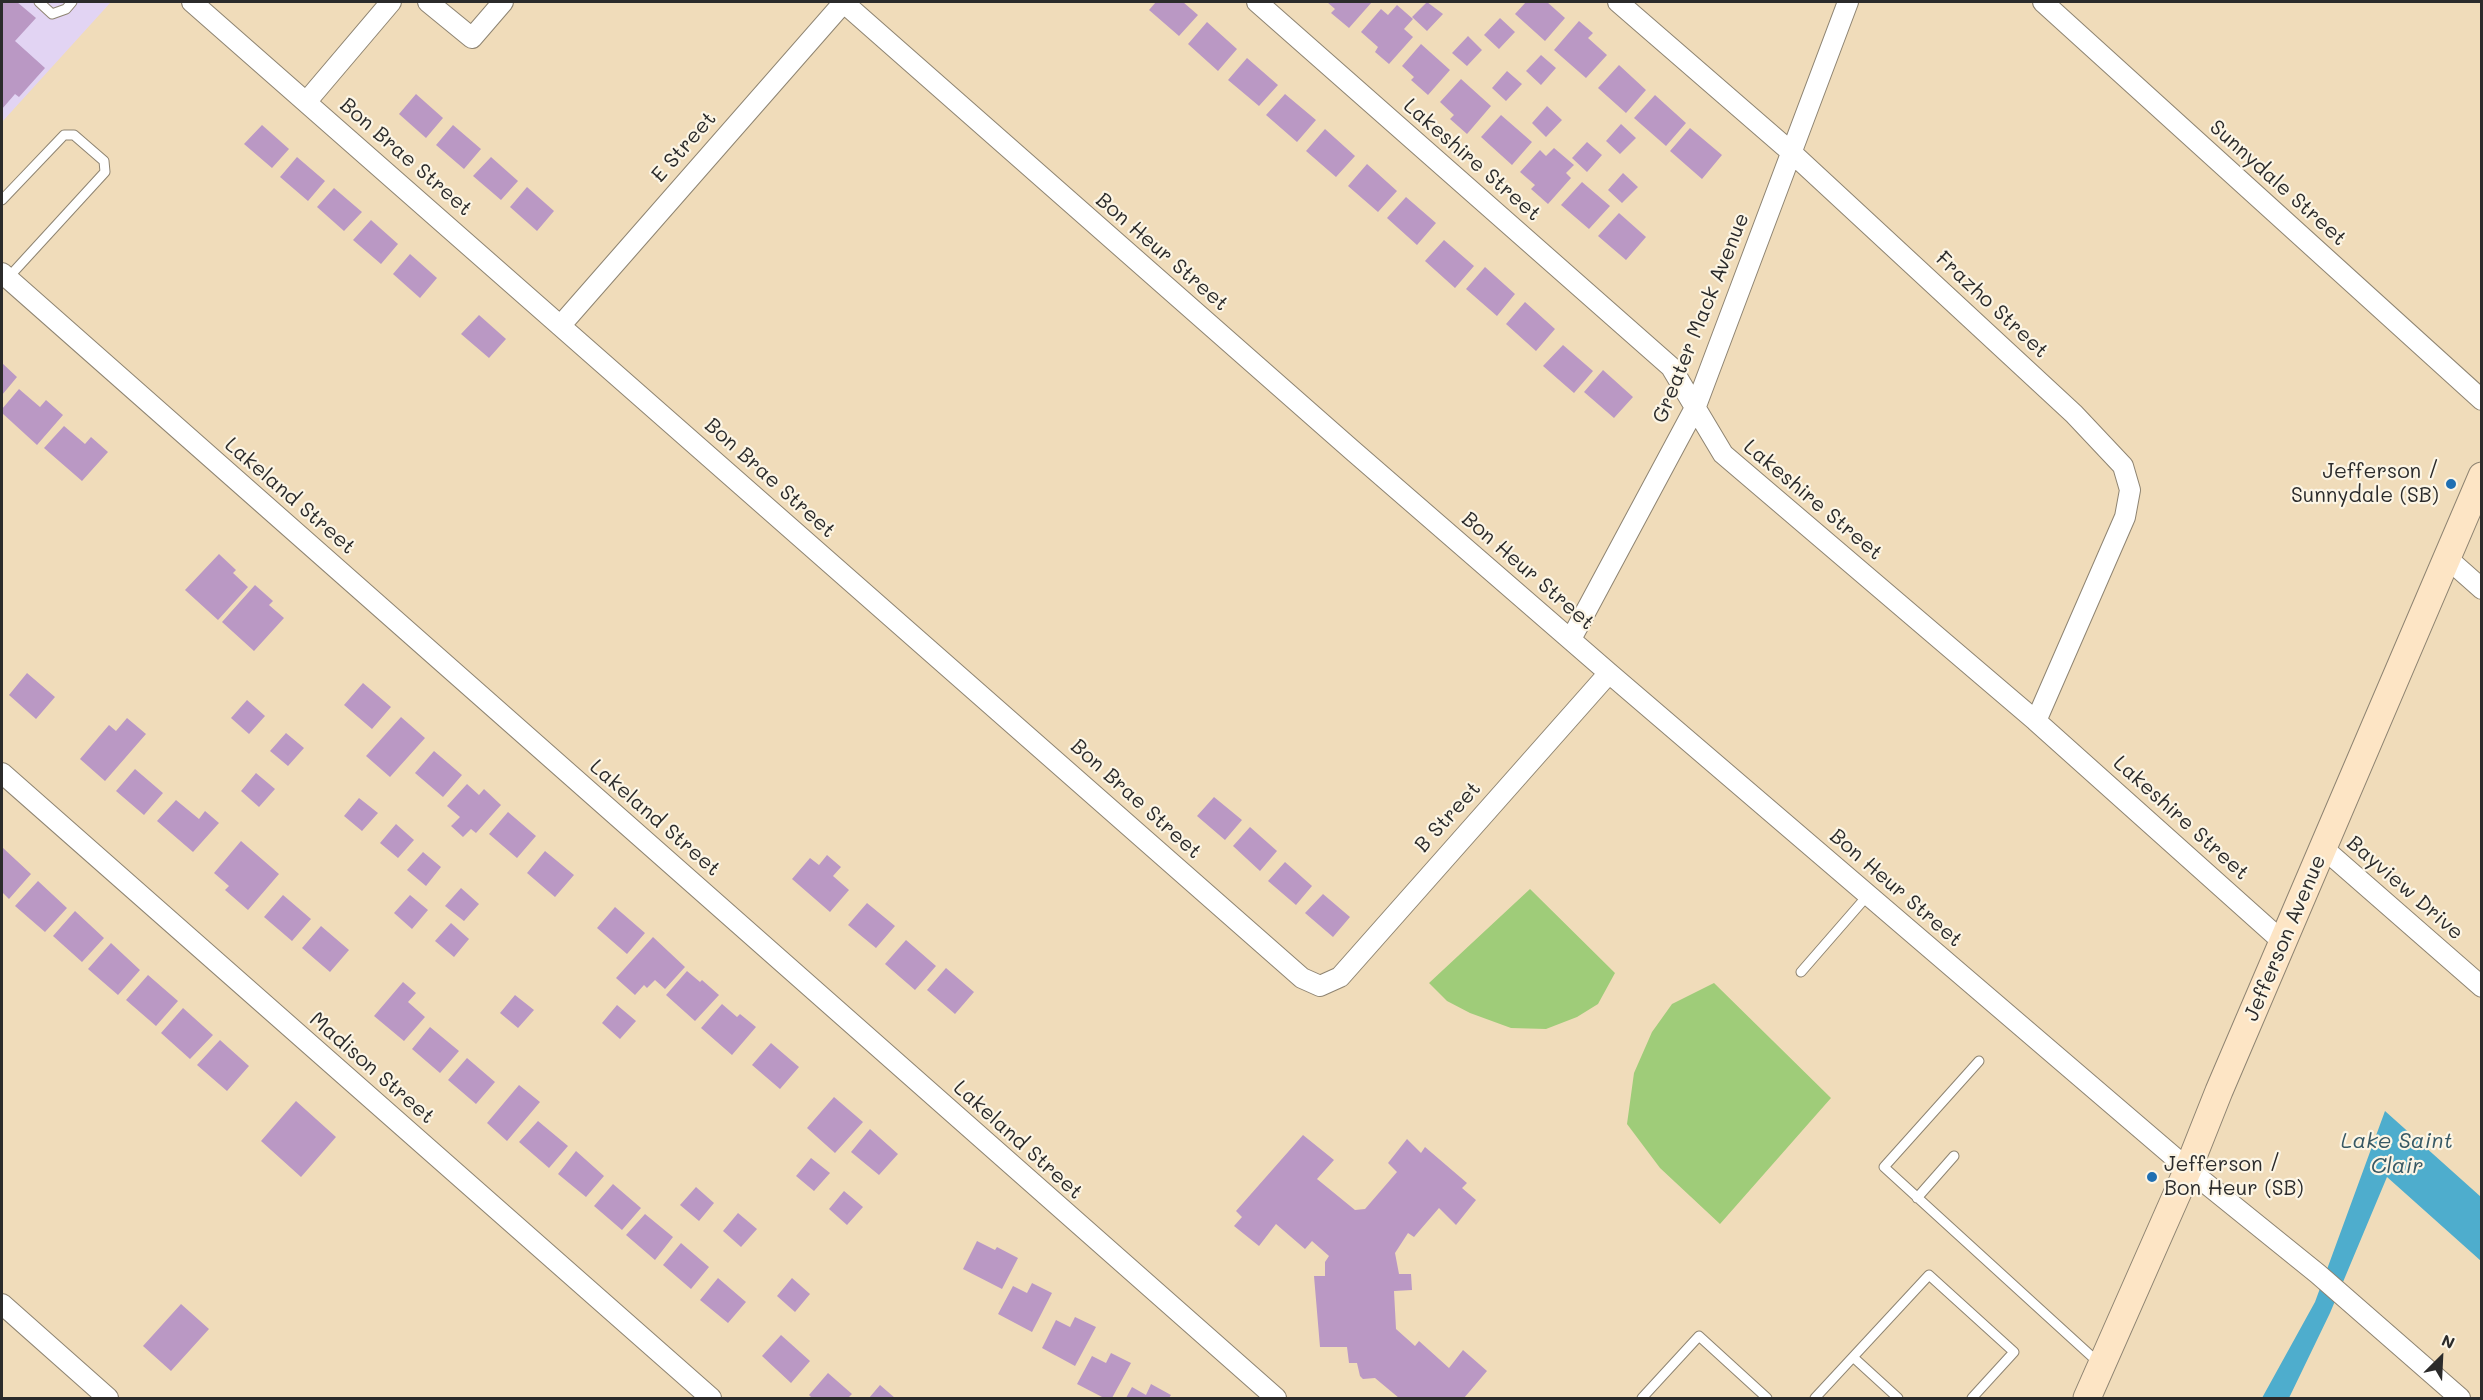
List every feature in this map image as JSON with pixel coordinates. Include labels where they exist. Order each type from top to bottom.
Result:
[{"type":"main road","name":"Jefferson Avenue","points":[[2087,1398],[2188,1169],[2218,1091],[2481,476]]},
{"type":"street","name":"Bon Brae Street","points":[[192,2],[1283,962],[1302,978],[1320,986]]},
{"type":"street","points":[[307,101],[391,2]]},
{"type":"street","points":[[428,2],[472,38],[503,2]]},
{"type":"street","name":"E Street","points":[[561,325],[844,2]]},
{"type":"street","name":"Bon Heur Street","points":[[844,2],[1334,435],[1609,673],[2188,1169],[2318,1274],[2460,1398]]},
{"type":"street","name":"Lakeshire Street","points":[[1257,2],[1671,368],[1723,454],[2036,721],[2283,942]]},
{"type":"street","name":"Frazho Street","points":[[1618,2],[1791,152],[2074,414],[2123,466],[2130,490],[2125,518],[2036,721]]},
{"type":"street","name":"Greater Mack Avenue","points":[[1571,639],[1696,406],[1848,2]]},
{"type":"street","name":"Sunnydale Street","points":[[2043,2],[2481,400]]},
{"type":"street","name":"Lakeland Street","points":[[4,276],[1276,1398]]},
{"type":"street","points":[[2447,558],[2481,588]]},
{"type":"street","name":"B Street","points":[[1320,986],[1340,976],[1354,962],[1405,900],[1609,673]]},
{"type":"street","name":"Madison Street","points":[[2,773],[711,1398]]},
{"type":"street","name":"Bayview Drive","points":[[2323,848],[2481,987]]},
{"type":"street","points":[[2,1304],[108,1398]]},
{"type":"lane","points":[[39,2],[52,14],[66,9],[72,2]]},
{"type":"lane","points":[[2,200],[64,135],[74,135],[104,161],[105,172],[4,276]]},
{"type":"lane","points":[[1801,972],[1868,896]]},
{"type":"lane","points":[[1979,1061],[1884,1167],[2102,1365]]},
{"type":"lane","points":[[1917,1197],[1954,1156]]},
{"type":"lane","points":[[1815,1398],[1929,1275],[2014,1352],[1972,1398]]},
{"type":"lane","points":[[1642,1398],[1699,1336],[1767,1398]]},
{"type":"lane","points":[[1852,1357],[1898,1398]]},
{"type":"shaded area","points":[[2,2],[111,2],[2,122]]},
{"type":"green space","points":[[1530,889],[1615,973],[1598,1004],[1577,1017],[1546,1029],[1511,1028],[1470,1013],[1447,1001],[1429,983]]},
{"type":"green space","points":[[1714,983],[1831,1098],[1720,1224],[1660,1168],[1627,1124],[1634,1073],[1652,1032],[1672,1004]]},
{"type":"water","name":"Lake Saint Clair","points":[[2385,1111],[2481,1197],[2481,1261],[2387,1177],[2330,1313],[2289,1398],[2262,1398],[2315,1302]]},
{"type":"building","points":[[2,2],[17,2],[36,18],[15,41],[45,68],[19,97],[15,94],[2,109]]},
{"type":"building","points":[[1156,2],[1183,2],[1198,15],[1179,36],[1149,10]]},
{"type":"building","points":[[1327,2],[1372,2],[1349,28],[1331,13],[1335,9]]},
{"type":"building","points":[[1427,2],[1443,14],[1427,31],[1412,17]]},
{"type":"building","points":[[1526,2],[1547,2],[1565,18],[1545,41],[1515,14]]},
{"type":"building","points":[[1397,5],[1413,19],[1404,29],[1413,37],[1389,64],[1375,52],[1378,47],[1361,32],[1381,9],[1388,15]]},
{"type":"building","points":[[1500,18],[1515,32],[1499,49],[1484,35]]},
{"type":"building","points":[[1579,21],[1593,33],[1588,38],[1607,55],[1586,78],[1554,50]]},
{"type":"building","points":[[1207,22],[1237,49],[1218,71],[1188,44]]},
{"type":"building","points":[[1468,36],[1482,50],[1467,66],[1452,53]]},
{"type":"building","points":[[1421,44],[1450,70],[1428,95],[1411,80],[1414,77],[1402,66]]},
{"type":"building","points":[[1541,55],[1556,68],[1541,85],[1526,71]]},
{"type":"building","points":[[1247,58],[1278,85],[1259,106],[1228,80]]},
{"type":"building","points":[[1619,65],[1646,90],[1626,113],[1598,88]]},
{"type":"building","points":[[1507,71],[1522,84],[1506,101],[1492,88]]},
{"type":"building","points":[[1461,79],[1491,106],[1467,134],[1450,119],[1454,115],[1440,102]]},
{"type":"building","points":[[416,94],[443,118],[426,138],[399,114]]},
{"type":"building","points":[[1285,94],[1316,120],[1297,142],[1266,115]]},
{"type":"building","points":[[1655,95],[1686,123],[1666,146],[1634,118]]},
{"type":"building","points":[[1547,106],[1562,120],[1546,137],[1532,123]]},
{"type":"building","points":[[1501,115],[1532,142],[1512,165],[1481,137]]},
{"type":"building","points":[[1621,124],[1636,138],[1620,154],[1606,141]]},
{"type":"building","points":[[262,125],[289,149],[272,168],[244,144]]},
{"type":"building","points":[[453,125],[481,149],[464,169],[436,145]]},
{"type":"building","points":[[1690,128],[1722,155],[1702,179],[1670,151]]},
{"type":"building","points":[[1325,129],[1355,156],[1336,177],[1306,151]]},
{"type":"building","points":[[1587,142],[1602,155],[1587,172],[1572,158]]},
{"type":"building","points":[[1554,148],[1574,165],[1566,173],[1571,178],[1548,204],[1531,189],[1535,185],[1520,172],[1540,150],[1546,156]]},
{"type":"building","points":[[297,157],[325,181],[308,201],[280,177]]},
{"type":"building","points":[[491,157],[518,181],[501,200],[473,176]]},
{"type":"building","points":[[1367,164],[1397,191],[1378,212],[1348,186]]},
{"type":"building","points":[[1623,173],[1638,187],[1622,203],[1608,190]]},
{"type":"building","points":[[1582,182],[1610,206],[1589,229],[1561,205]]},
{"type":"building","points":[[527,187],[554,211],[537,231],[510,207]]},
{"type":"building","points":[[334,188],[362,212],[344,231],[317,207]]},
{"type":"building","points":[[1406,197],[1436,223],[1417,245],[1387,218]]},
{"type":"building","points":[[1619,213],[1646,237],[1626,260],[1598,236]]},
{"type":"building","points":[[371,220],[398,244],[381,264],[353,240]]},
{"type":"building","points":[[1444,240],[1474,266],[1455,288],[1425,261]]},
{"type":"building","points":[[410,254],[437,278],[420,298],[393,274]]},
{"type":"building","points":[[1485,267],[1515,294],[1497,316],[1466,289]]},
{"type":"building","points":[[1525,302],[1555,329],[1536,351],[1506,324]]},
{"type":"building","points":[[479,315],[506,339],[489,358],[461,334]]},
{"type":"building","points":[[1563,345],[1593,371],[1574,393],[1543,366]]},
{"type":"building","points":[[2,363],[17,377],[2,395]]},
{"type":"building","points":[[1603,370],[1633,397],[1614,418],[1584,392]]},
{"type":"building","points":[[19,389],[40,407],[46,400],[63,415],[37,445],[2,413],[2,409]]},
{"type":"building","points":[[64,426],[85,444],[91,437],[108,452],[82,481],[44,448]]},
{"type":"building","points":[[219,554],[236,570],[233,573],[248,587],[218,620],[185,590]]},
{"type":"building","points":[[255,585],[273,601],[269,605],[284,618],[254,651],[222,622]]},
{"type":"building","points":[[27,673],[55,697],[36,719],[9,695]]},
{"type":"building","points":[[363,683],[391,707],[372,729],[344,705]]},
{"type":"building","points":[[247,700],[265,716],[249,734],[231,718]]},
{"type":"building","points":[[401,717],[425,738],[390,777],[366,756]]},
{"type":"building","points":[[127,718],[146,734],[105,781],[80,759],[109,725],[116,731]]},
{"type":"building","points":[[286,733],[304,748],[288,766],[270,751]]},
{"type":"building","points":[[434,751],[462,775],[443,797],[415,773]]},
{"type":"building","points":[[135,769],[163,793],[144,815],[116,791]]},
{"type":"building","points":[[256,773],[275,789],[259,807],[241,791]]},
{"type":"building","points":[[467,784],[479,795],[484,789],[501,805],[476,833],[471,829],[463,837],[451,826],[460,817],[447,806]]},
{"type":"building","points":[[1214,797],[1242,820],[1225,840],[1197,816]]},
{"type":"building","points":[[359,798],[378,813],[362,831],[344,816]]},
{"type":"building","points":[[176,800],[199,819],[205,811],[219,823],[193,852],[157,821]]},
{"type":"building","points":[[508,812],[536,836],[517,858],[489,834]]},
{"type":"building","points":[[396,824],[414,840],[398,858],[380,843]]},
{"type":"building","points":[[1250,827],[1277,851],[1260,871],[1233,846]]},
{"type":"building","points":[[241,841],[279,874],[248,910],[225,890],[229,886],[214,873]]},
{"type":"building","points":[[2,847],[31,874],[9,899],[2,892]]},
{"type":"building","points":[[545,851],[574,875],[555,897],[527,873]]},
{"type":"building","points":[[423,852],[441,867],[426,886],[407,870]]},
{"type":"building","points":[[827,855],[841,867],[833,876],[849,890],[830,912],[792,879],[810,858],[819,865]]},
{"type":"building","points":[[1285,862],[1312,886],[1296,905],[1268,881]]},
{"type":"building","points":[[38,881],[67,908],[45,932],[15,906]]},
{"type":"building","points":[[461,888],[479,904],[464,921],[445,906]]},
{"type":"building","points":[[1323,894],[1350,917],[1333,937],[1305,913]]},
{"type":"building","points":[[283,895],[311,919],[292,941],[264,917]]},
{"type":"building","points":[[410,895],[428,910],[412,929],[394,913]]},
{"type":"building","points":[[867,903],[895,926],[876,948],[848,925]]},
{"type":"building","points":[[615,907],[645,933],[627,954],[597,928]]},
{"type":"building","points":[[75,911],[104,938],[82,962],[53,936]]},
{"type":"building","points":[[451,923],[469,939],[454,957],[435,941]]},
{"type":"building","points":[[321,926],[349,950],[330,972],[302,948]]},
{"type":"building","points":[[653,937],[685,967],[665,989],[655,980],[647,988],[644,985],[635,995],[616,978]]},
{"type":"building","points":[[906,940],[936,966],[915,990],[885,964]]},
{"type":"building","points":[[111,943],[140,970],[118,995],[88,969]]},
{"type":"building","points":[[946,968],[974,992],[955,1014],[927,990]]},
{"type":"building","points":[[687,971],[719,995],[695,1021],[666,995]]},
{"type":"building","points":[[148,975],[178,1001],[156,1026],[126,1000]]},
{"type":"building","points":[[403,982],[416,993],[408,1002],[425,1017],[404,1041],[374,1016]]},
{"type":"building","points":[[515,995],[534,1010],[518,1028],[500,1013]]},
{"type":"building","points":[[722,1004],[737,1017],[740,1014],[756,1027],[732,1055],[701,1028]]},
{"type":"building","points":[[617,1005],[636,1021],[620,1039],[602,1023]]},
{"type":"building","points":[[183,1008],[213,1035],[190,1059],[161,1033]]},
{"type":"building","points":[[430,1027],[459,1051],[440,1073],[412,1049]]},
{"type":"building","points":[[220,1040],[249,1066],[227,1091],[197,1065]]},
{"type":"building","points":[[771,1043],[799,1067],[780,1089],[752,1065]]},
{"type":"building","points":[[467,1058],[495,1082],[476,1104],[448,1080]]},
{"type":"building","points":[[519,1085],[540,1102],[507,1141],[487,1123]]},
{"type":"building","points":[[834,1097],[863,1122],[835,1153],[807,1128]]},
{"type":"building","points":[[296,1101],[336,1137],[301,1177],[261,1141]]},
{"type":"building","points":[[538,1121],[568,1146],[549,1168],[519,1142]]},
{"type":"building","points":[[870,1129],[898,1154],[879,1175],[851,1152]]},
{"type":"building","points":[[1303,1135],[1334,1160],[1317,1179],[1355,1210],[1365,1209],[1397,1172],[1388,1163],[1407,1139],[1421,1153],[1425,1147],[1467,1183],[1462,1188],[1476,1200],[1456,1225],[1439,1208],[1414,1237],[1408,1233],[1395,1253],[1399,1274],[1411,1274],[1412,1290],[1394,1291],[1396,1329],[1415,1346],[1419,1341],[1449,1368],[1463,1350],[1487,1371],[1464,1398],[1399,1398],[1375,1378],[1363,1379],[1357,1363],[1349,1363],[1347,1347],[1320,1347],[1314,1276],[1325,1276],[1325,1262],[1329,1256],[1312,1241],[1305,1249],[1276,1224],[1259,1246],[1234,1226],[1242,1217],[1236,1211]]},
{"type":"building","points":[[576,1151],[604,1176],[586,1197],[558,1174]]},
{"type":"building","points":[[811,1158],[830,1173],[814,1191],[796,1176]]},
{"type":"building","points":[[613,1184],[641,1208],[622,1230],[594,1206]]},
{"type":"building","points":[[696,1187],[714,1203],[699,1221],[680,1205]]},
{"type":"building","points":[[844,1191],[863,1207],[847,1225],[829,1209]]},
{"type":"building","points":[[738,1213],[757,1229],[741,1247],[723,1231]]},
{"type":"building","points":[[645,1214],[673,1237],[655,1260],[626,1235]]},
{"type":"building","points":[[977,1241],[995,1250],[997,1247],[1018,1258],[1002,1289],[963,1269]]},
{"type":"building","points":[[681,1243],[709,1267],[691,1289],[663,1265]]},
{"type":"building","points":[[718,1278],[746,1302],[728,1323],[700,1300]]},
{"type":"building","points":[[792,1278],[810,1294],[795,1312],[777,1296]]},
{"type":"building","points":[[1032,1283],[1052,1293],[1032,1332],[998,1314],[1013,1286],[1027,1293]]},
{"type":"building","points":[[181,1304],[209,1329],[171,1371],[143,1346]]},
{"type":"building","points":[[1075,1317],[1096,1327],[1075,1366],[1042,1348],[1056,1320],[1070,1327]]},
{"type":"building","points":[[781,1335],[810,1361],[791,1383],[762,1356]]},
{"type":"building","points":[[1111,1353],[1131,1363],[1112,1398],[1104,1398],[1077,1384],[1092,1356],[1106,1363]]},
{"type":"building","points":[[828,1373],[852,1394],[848,1398],[812,1398],[809,1395]]},
{"type":"building","points":[[1151,1384],[1171,1395],[1169,1398],[1126,1398],[1132,1387],[1146,1395]]},
{"type":"building","points":[[880,1385],[895,1398],[869,1398]]},
{"type":"place","name":"Jefferson / Sunnydale (SB)","points":[[2451,484]]},
{"type":"place","name":"Jefferson / Bon Heur (SB)","points":[[2152,1177]]}]
